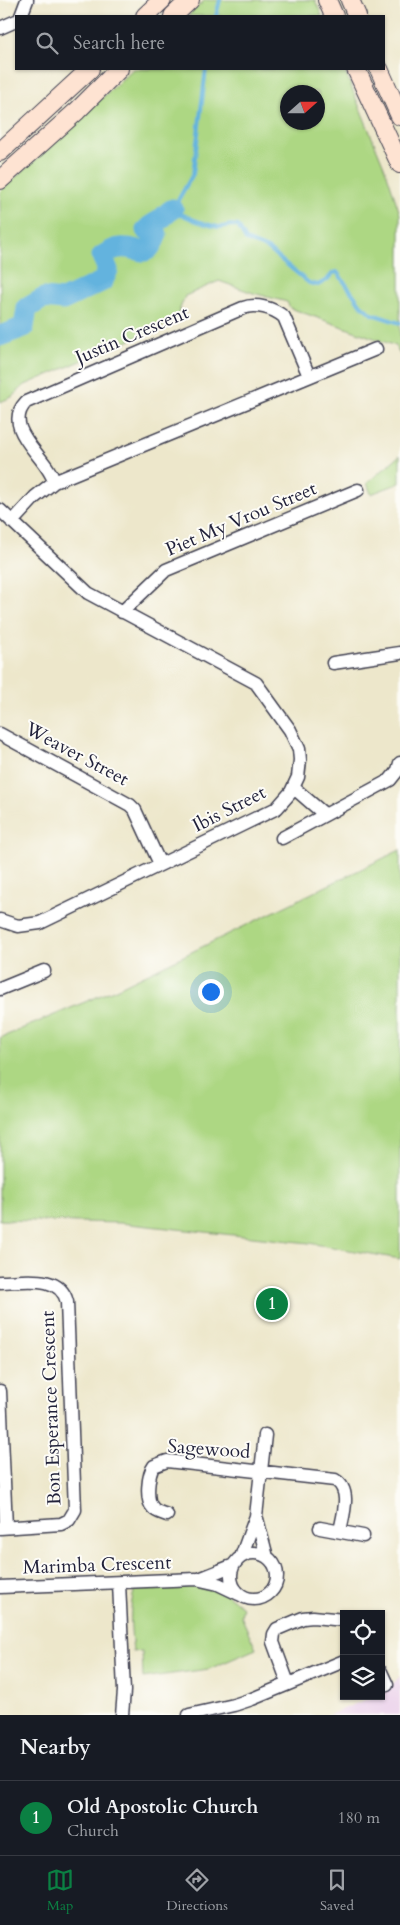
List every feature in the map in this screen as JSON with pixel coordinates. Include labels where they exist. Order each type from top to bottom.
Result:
[{"type":"main road","points":[[146,15],[162,0]]},
{"type":"main road","points":[[174,15],[190,0]]},
{"type":"main road","points":[[327,0],[334,15]]},
{"type":"main road","points":[[350,0],[357,15]]},
{"type":"main road","points":[[0,152],[89,70]]},
{"type":"main road","points":[[0,180],[77,111],[118,70]]},
{"type":"main road","points":[[356,70],[400,164]]},
{"type":"main road","points":[[379,70],[400,116]]},
{"type":"street","points":[[21,15],[27,0]]},
{"type":"street","points":[[0,28],[15,21]]},
{"type":"street","name":"Justin Crescent","points":[[54,482],[52,474],[26,446],[19,433],[15,417],[20,406],[250,305],[261,306],[284,317],[309,376]]},
{"type":"street","points":[[12,522],[35,497],[54,482],[376,348]]},
{"type":"street","name":"Piet My Vrou Street","points":[[122,612],[166,570],[358,490]]},
{"type":"street","name":"Ibis Street","points":[[0,510],[82,588],[101,601],[256,683],[296,739],[300,760],[298,777],[294,788],[276,808],[40,923],[18,926],[0,920]]},
{"type":"street","points":[[333,663],[400,653]]},
{"type":"street","name":"Weaver Street","points":[[0,734],[130,805],[135,810],[160,864]]},
{"type":"street","points":[[282,838],[390,780],[398,770],[400,763]]},
{"type":"street","points":[[294,788],[324,814]]},
{"type":"street","points":[[0,989],[44,971]]},
{"type":"street","name":"Bon Esperance Crescent","points":[[0,1282],[48,1282],[61,1288],[65,1294],[67,1302],[75,1510],[69,1520],[61,1524],[3,1527]]},
{"type":"street","points":[[0,1391],[3,1527]]},
{"type":"street","points":[[238,1561],[257,1553],[267,1557],[276,1567],[278,1574],[275,1588],[265,1597],[252,1600],[239,1594],[231,1577],[256,1516],[265,1435]]},
{"type":"street","name":"Sagewood","points":[[167,1515],[155,1510],[149,1500],[148,1478],[158,1463],[168,1461],[262,1472]]},
{"type":"street","points":[[262,1472],[339,1482],[345,1494],[340,1532]]},
{"type":"street","points":[[256,1516],[267,1557]]},
{"type":"street","points":[[320,1528],[363,1536]]},
{"type":"street","name":"Marimba Crescent","points":[[196,1579],[238,1561]]},
{"type":"street","name":"Marimba Crescent","points":[[0,1588],[196,1579],[218,1584],[239,1594]]},
{"type":"street","points":[[119,1582],[124,1691],[122,1715]]},
{"type":"street","points":[[288,1684],[273,1642],[277,1629],[308,1617],[340,1620]]},
{"type":"street","points":[[189,1715],[234,1705],[340,1663]]},
{"type":"street","points":[[385,1681],[387,1685]]},
{"type":"shaded area","points":[[400,1676],[400,1715],[329,1715],[365,1700],[385,1700],[385,1692]]},
{"type":"green space","points":[[205,0],[315,0],[322,15],[189,15]]},
{"type":"green space","points":[[132,70],[344,70],[387,174],[400,214],[400,355],[396,346],[290,308],[287,302],[219,281],[185,296],[175,321],[25,385],[12,397],[0,402],[0,191]]},
{"type":"green space","points":[[400,455],[400,483],[371,494],[367,483]]},
{"type":"green space","points":[[400,850],[400,1259],[309,1243],[120,1223],[0,1220],[0,1038],[118,988]]},
{"type":"green space","points":[[205,1585],[225,1593],[243,1607],[241,1616],[256,1649],[209,1669],[143,1678],[142,1651],[133,1652],[131,1636],[131,1612],[135,1589]]},
{"type":"waterway","points":[[216,15],[220,0]]},
{"type":"waterway","points":[[206,70],[193,174],[173,209],[189,218],[212,226],[238,226],[246,240],[268,249],[309,283],[318,285],[337,272],[361,305],[372,314],[400,323]]},
{"type":"waterway","points":[[0,336],[24,327],[27,308],[44,298],[63,300],[103,281],[108,270],[102,256],[108,252],[120,248],[146,251],[150,248],[157,234],[146,230],[173,209]]},
{"type":"place","name":"Old Apostolic Church","points":[[272,1304]]}]
